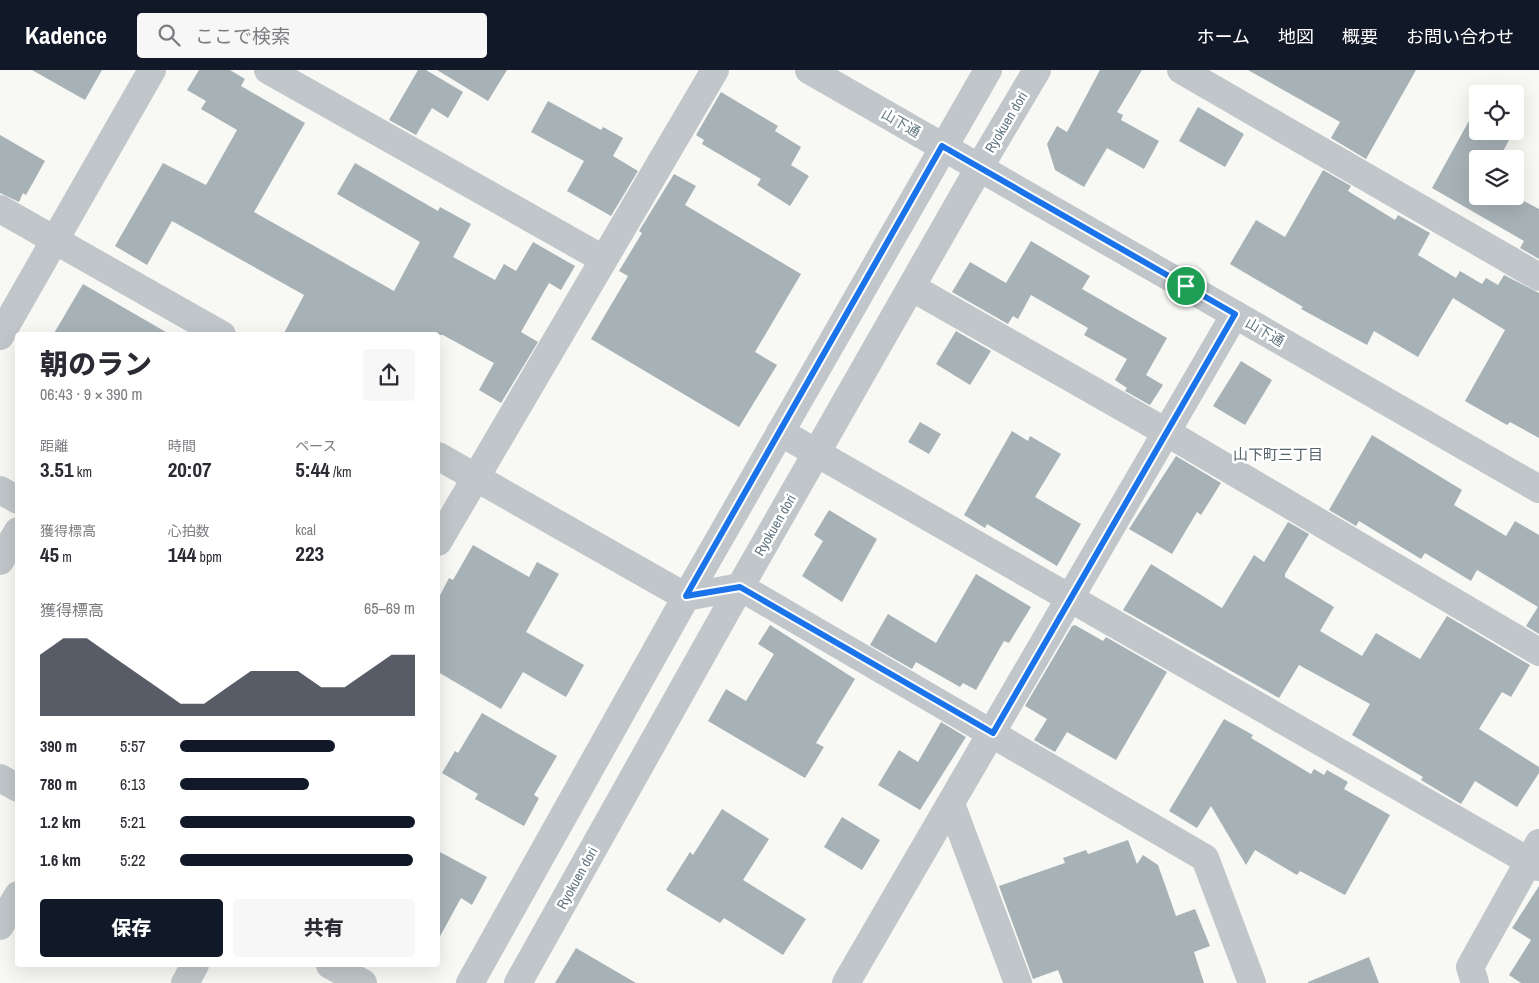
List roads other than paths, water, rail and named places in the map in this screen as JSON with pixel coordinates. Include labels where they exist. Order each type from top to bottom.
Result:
[{"type":"street","points":[[0,336],[152,70]]},
{"type":"street","points":[[268,70],[603,259]]},
{"type":"street","points":[[440,538],[715,70]]},
{"type":"street","name":"山下通","points":[[809,70],[1539,489]]},
{"type":"street","points":[[470,983],[686,596],[942,146],[988,70]]},
{"type":"street","name":"Ryokuen dori","points":[[518,983],[740,587],[978,168],[1036,70]]},
{"type":"street","points":[[1181,70],[1539,277]]},
{"type":"street","points":[[0,209],[217,332]]},
{"type":"street","points":[[911,287],[1166,432],[1539,652]]},
{"type":"street","points":[[846,983],[1235,314]]},
{"type":"street","points":[[780,432],[816,455],[1069,600],[1536,857],[1472,975]]},
{"type":"street","points":[[440,457],[686,596],[740,587],[1205,858],[1252,983]]},
{"type":"street","points":[[0,490],[15,498]]},
{"type":"street","points":[[0,561],[15,536]]},
{"type":"street","points":[[0,778],[15,786]]},
{"type":"street","points":[[951,804],[1018,983]]},
{"type":"street","points":[[0,926],[15,900]]},
{"type":"street","points":[[184,983],[194,967]]},
{"type":"street","points":[[334,967],[363,983]]},
{"type":"district","name":"山下町三丁目","points":[[1278,454]]}]
